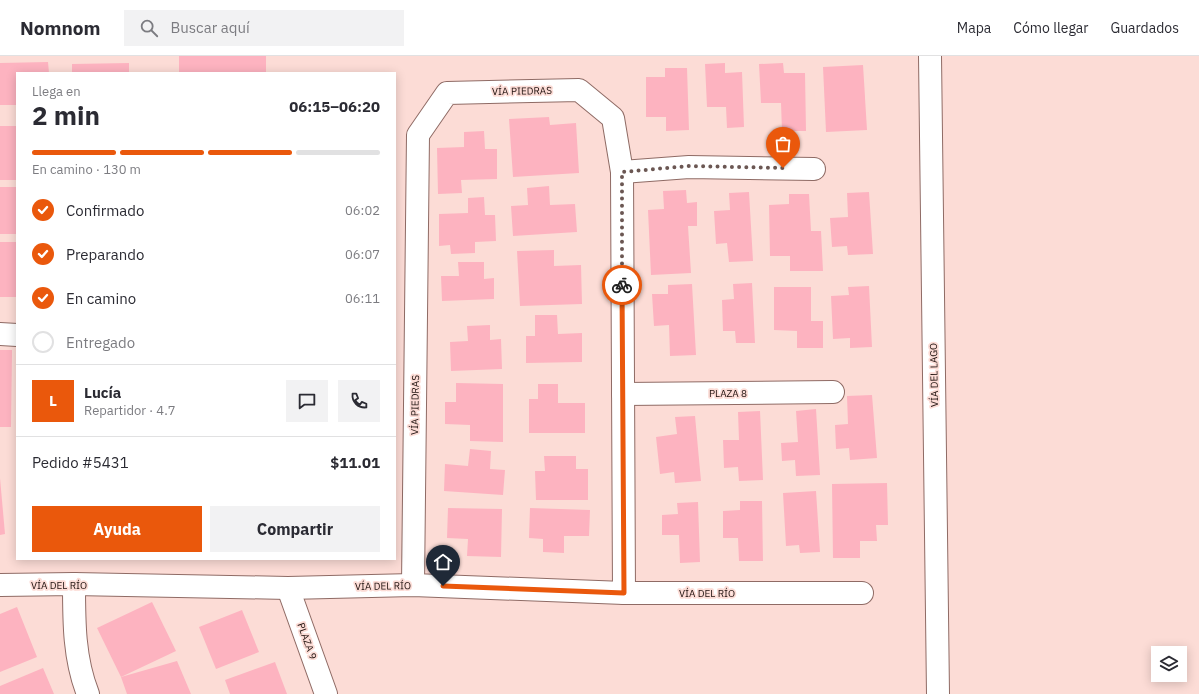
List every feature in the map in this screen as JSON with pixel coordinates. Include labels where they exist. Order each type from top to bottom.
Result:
[{"type":"street","name":"VÍA DEL LAGO","points":[[930,56],[938,694]]},
{"type":"street","name":"VÍA PIEDRAS","points":[[413,585],[418,135],[447,93],[579,90],[613,118],[622,172],[624,593]]},
{"type":"street","points":[[622,172],[689,166],[814,169]]},
{"type":"street","points":[[0,334],[16,334]]},
{"type":"street","name":"PLAZA 8","points":[[623,394],[833,392]]},
{"type":"street","points":[[74,584],[74,631],[81,676],[88,694]]},
{"type":"street","name":"VÍA DEL RÍO","points":[[0,585],[74,584],[288,588],[413,585],[624,593],[862,593]]},
{"type":"street","name":"PLAZA 9","points":[[288,588],[326,694]]},
{"type":"building","points":[[179,56],[266,56],[266,72],[179,72]]},
{"type":"building","points":[[48,62],[49,72],[16,72],[16,105],[0,105],[0,63]]},
{"type":"building","points":[[129,63],[129,72],[72,72],[72,64]]},
{"type":"building","points":[[725,63],[725,73],[742,72],[744,127],[727,128],[726,107],[707,107],[705,64]]},
{"type":"building","points":[[783,63],[784,73],[805,73],[806,131],[782,131],[781,103],[761,103],[759,64]]},
{"type":"building","points":[[863,65],[867,130],[826,132],[823,67]]},
{"type":"building","points":[[665,68],[687,68],[689,130],[666,131],[666,117],[646,117],[646,77],[665,77]]},
{"type":"building","points":[[549,117],[550,125],[576,123],[579,173],[513,177],[509,119]]},
{"type":"building","points":[[0,126],[16,126],[16,180],[0,180]]},
{"type":"building","points":[[484,131],[485,149],[497,149],[497,179],[461,180],[462,193],[438,194],[437,148],[464,147],[464,132]]},
{"type":"building","points":[[549,186],[550,205],[575,204],[577,232],[513,236],[511,206],[528,205],[527,188]]},
{"type":"building","points":[[0,187],[16,187],[16,234],[0,234]]},
{"type":"building","points":[[686,190],[687,203],[697,202],[697,226],[688,226],[691,273],[651,275],[648,210],[664,209],[663,191]]},
{"type":"building","points":[[749,192],[753,261],[729,262],[727,243],[716,244],[714,211],[730,210],[729,193]]},
{"type":"building","points":[[869,192],[873,254],[848,255],[847,246],[832,247],[830,218],[848,217],[847,193]]},
{"type":"building","points":[[789,194],[809,194],[811,231],[821,231],[823,271],[790,271],[790,256],[770,256],[769,205],[789,204]]},
{"type":"building","points":[[484,197],[485,215],[495,215],[496,241],[475,242],[475,253],[451,254],[450,245],[439,246],[439,214],[468,213],[468,198]]},
{"type":"building","points":[[0,242],[16,242],[16,297],[0,297]]},
{"type":"building","points":[[554,250],[554,266],[581,265],[582,304],[520,306],[517,251]]},
{"type":"building","points":[[458,262],[484,262],[484,279],[494,278],[494,299],[442,301],[441,276],[459,276]]},
{"type":"building","points":[[752,283],[755,343],[736,343],[735,331],[723,331],[722,300],[734,299],[733,284]]},
{"type":"building","points":[[692,284],[696,355],[670,356],[669,325],[654,326],[652,294],[668,294],[668,285]]},
{"type":"building","points":[[869,286],[872,347],[850,348],[850,338],[833,339],[831,296],[849,295],[848,287]]},
{"type":"building","points":[[774,287],[811,287],[811,321],[823,321],[823,348],[797,348],[797,331],[774,330]]},
{"type":"building","points":[[535,315],[557,315],[558,334],[582,333],[582,362],[526,363],[526,336],[535,336]]},
{"type":"building","points":[[490,325],[490,340],[501,339],[502,369],[451,371],[450,342],[468,341],[467,326]]},
{"type":"building","points":[[0,350],[12,350],[11,427],[0,427]]},
{"type":"building","points":[[456,383],[503,384],[503,442],[470,441],[470,425],[445,424],[445,402],[456,402]]},
{"type":"building","points":[[538,384],[558,384],[558,403],[585,403],[585,433],[529,433],[529,399],[538,399]]},
{"type":"building","points":[[872,395],[877,458],[850,460],[849,448],[836,449],[835,425],[848,424],[847,396]]},
{"type":"building","points":[[816,409],[820,475],[796,476],[795,460],[782,461],[781,443],[798,442],[796,411]]},
{"type":"building","points":[[760,411],[763,480],[739,481],[738,467],[724,468],[723,440],[739,440],[738,412]]},
{"type":"building","points":[[695,416],[701,481],[675,483],[674,472],[660,474],[656,437],[677,434],[675,417]]},
{"type":"building","points":[[470,449],[491,451],[490,469],[505,470],[503,495],[444,491],[445,464],[468,466]]},
{"type":"building","points":[[544,456],[576,456],[576,469],[588,469],[588,500],[536,500],[535,471],[545,471]]},
{"type":"building","points":[[0,478],[5,534],[0,535]]},
{"type":"building","points":[[887,483],[888,525],[876,525],[877,541],[860,541],[860,558],[833,558],[832,484]]},
{"type":"building","points":[[816,491],[820,552],[800,553],[799,545],[786,546],[783,493]]},
{"type":"building","points":[[740,501],[762,501],[763,561],[739,561],[738,538],[723,538],[723,511],[740,510]]},
{"type":"building","points":[[698,502],[700,562],[680,563],[679,535],[662,535],[662,515],[678,514],[677,503]]},
{"type":"building","points":[[448,508],[502,509],[501,557],[467,556],[468,539],[447,538]]},
{"type":"building","points":[[530,508],[590,510],[589,536],[564,536],[564,553],[543,552],[543,539],[529,538]]},
{"type":"building","points":[[152,602],[176,651],[121,677],[97,628]]},
{"type":"building","points":[[17,607],[37,657],[0,672],[0,614]]},
{"type":"building","points":[[242,610],[259,652],[216,669],[199,627]]},
{"type":"building","points":[[177,661],[191,694],[127,694],[121,677]]},
{"type":"building","points":[[275,662],[287,694],[230,694],[225,680]]},
{"type":"building","points":[[43,668],[54,694],[0,694],[0,686]]},
{"type":"way so far","points":[[622,285],[622,172],[689,166],[783,168]]},
{"type":"route","points":[[443,586],[624,593],[622,285]]}]
